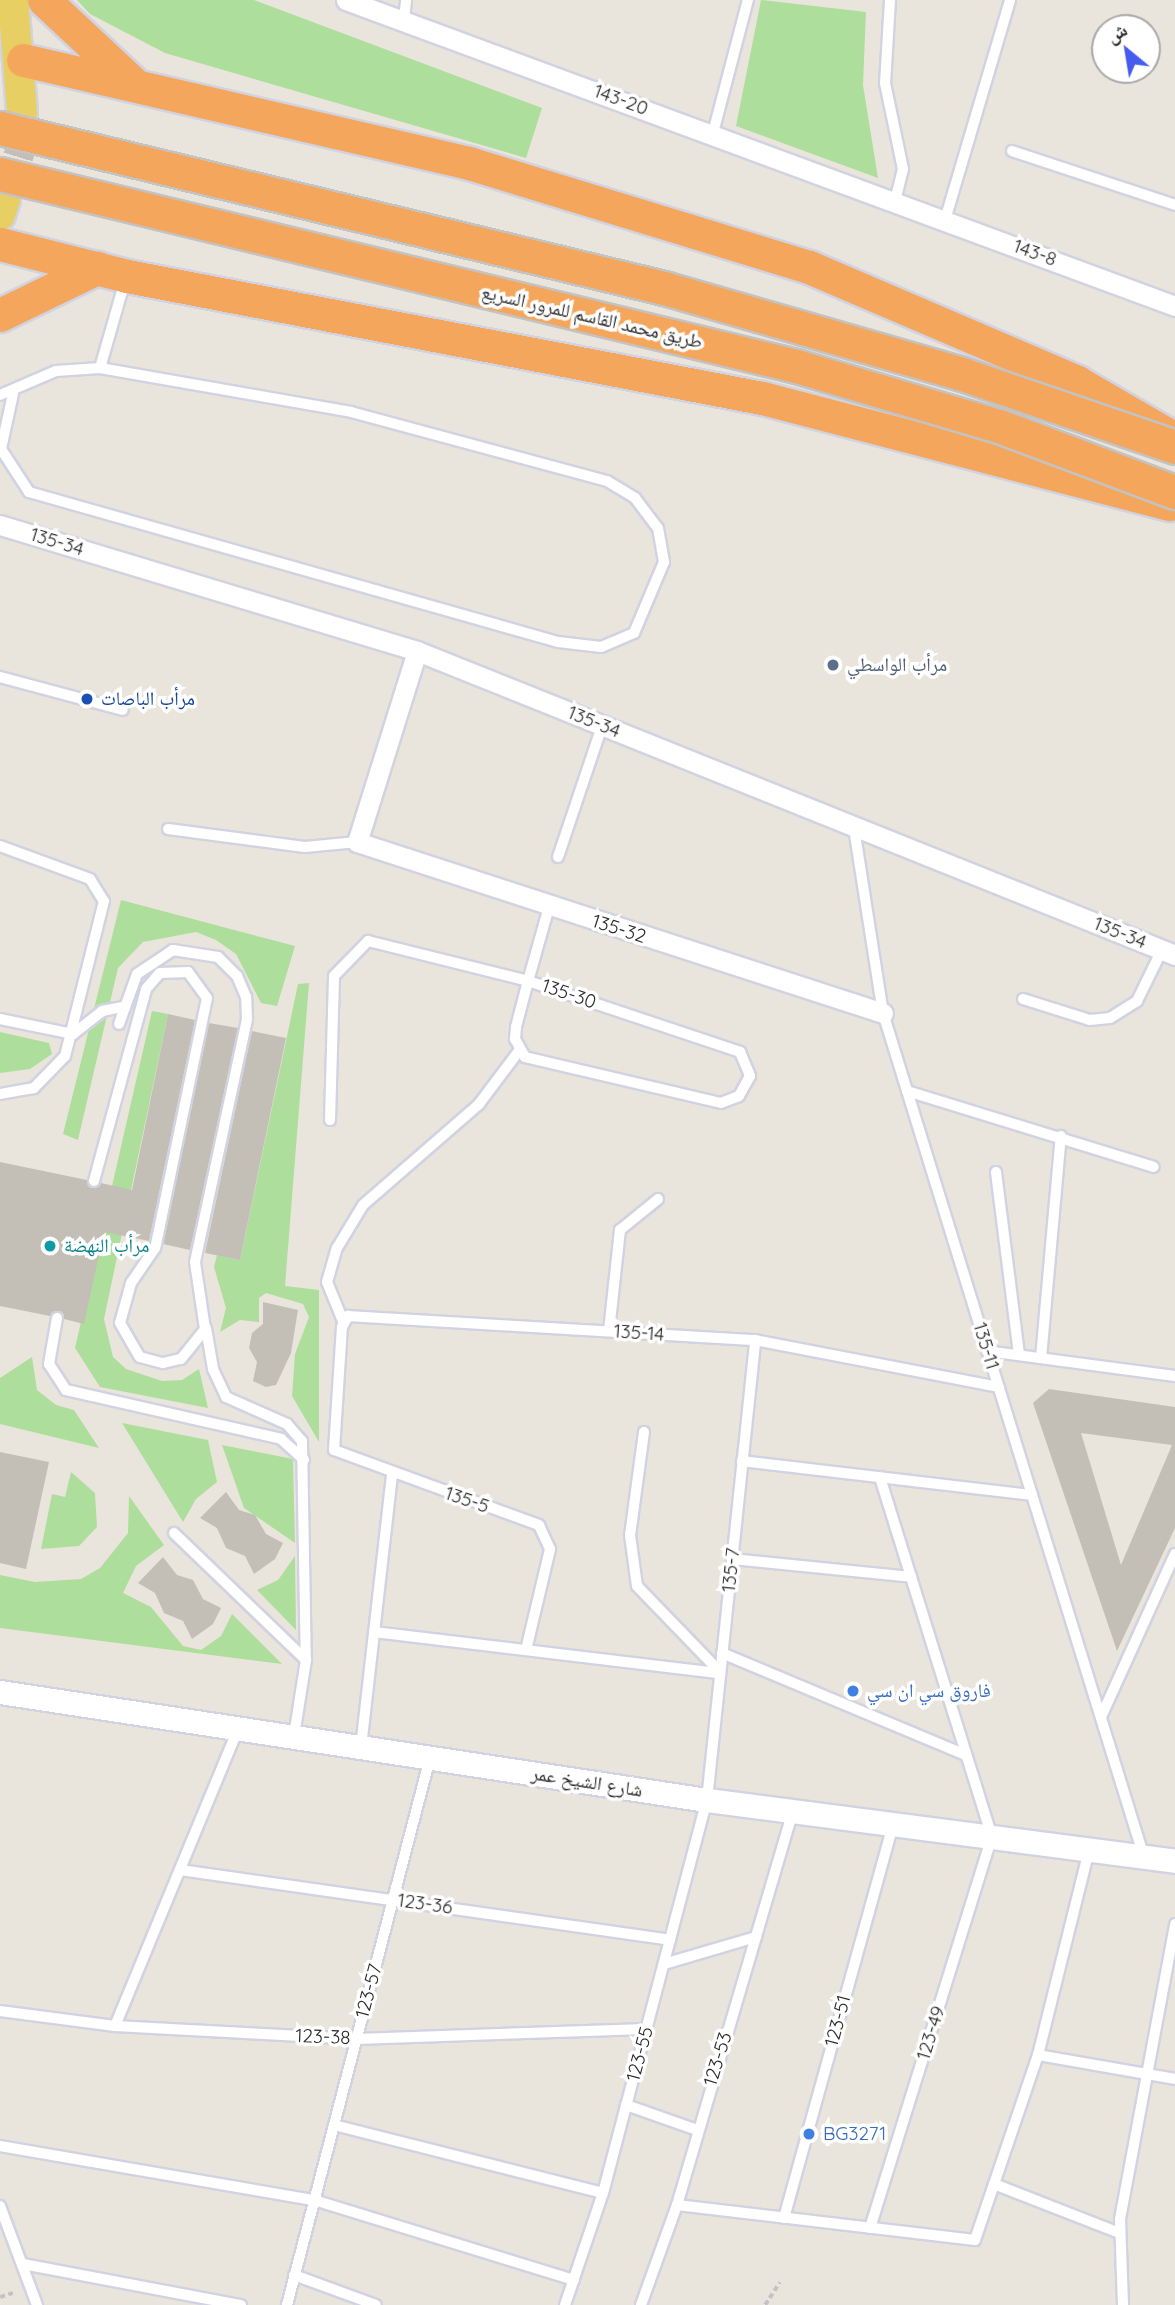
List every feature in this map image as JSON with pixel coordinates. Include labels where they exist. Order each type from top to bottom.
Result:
[{"type":"highway","points":[[44,0],[138,86]]},
{"type":"highway","points":[[11,55],[503,173],[809,267],[1077,382],[1175,439]]},
{"type":"highway","points":[[11,120],[664,288],[962,374],[1175,447]]},
{"type":"highway","name":"طريق محمد القاسم للمرور السريع","points":[[2,196],[796,366],[999,426],[1175,492]]},
{"type":"highway","points":[[0,244],[112,272],[779,402],[1175,506]]},
{"type":"highway","points":[[0,315],[112,272]]},
{"type":"main road","points":[[11,120],[13,0]]},
{"type":"street","name":"143-20","points":[[346,0],[895,202]]},
{"type":"street","name":"143-8","points":[[895,202],[1175,306]]},
{"type":"street","name":"135-34","points":[[0,525],[418,651],[1168,952]]},
{"type":"street","points":[[357,842],[418,651]]},
{"type":"street","name":"135-32","points":[[357,842],[549,907],[883,1013]]},
{"type":"street","name":"شارع الشيخ عمر","points":[[0,1692],[707,1800],[1175,1861]]},
{"type":"lane","points":[[404,20],[406,0]]},
{"type":"lane","points":[[713,133],[748,0]]},
{"type":"lane","points":[[890,0],[885,83],[903,169],[895,202]]},
{"type":"lane","points":[[945,220],[1010,0]]},
{"type":"lane","points":[[1012,151],[1175,205]]},
{"type":"lane","points":[[100,368],[112,272]]},
{"type":"lane","points":[[0,395],[13,394],[56,371],[100,368],[351,412],[607,481],[635,498],[658,528],[664,562],[634,632],[601,647],[558,642],[29,492],[1,449],[13,394]]},
{"type":"lane","points":[[0,677],[123,710]]},
{"type":"lane","points":[[558,857],[602,726]]},
{"type":"lane","name":"135-11","points":[[854,828],[883,1013],[1144,1858]]},
{"type":"lane","points":[[167,829],[305,847],[357,842]]},
{"type":"lane","points":[[0,846],[90,879],[103,892],[74,1034],[47,1079],[0,1094]]},
{"type":"lane","points":[[343,1321],[327,1282],[337,1248],[363,1205],[479,1104],[519,1051],[514,1039],[549,907]]},
{"type":"lane","name":"135-30","points":[[330,1120],[334,976],[368,941],[528,981],[740,1052],[750,1076],[739,1096],[721,1102],[535,1062],[519,1051]]},
{"type":"lane","points":[[94,1181],[146,989],[160,973],[182,970],[202,983],[207,998],[155,1248],[120,1313],[128,1346],[163,1363],[188,1355],[205,1329],[195,1262],[247,1020],[246,997],[237,976],[218,957],[173,950],[144,966],[122,1007],[119,1024]]},
{"type":"lane","points":[[1023,999],[1090,1020],[1110,1018],[1137,1001],[1168,952]]},
{"type":"lane","points":[[74,1034],[102,1011],[122,1007]]},
{"type":"lane","points":[[0,1018],[74,1034]]},
{"type":"lane","points":[[907,1091],[1061,1136],[1154,1167]]},
{"type":"lane","points":[[1041,1358],[1061,1136]]},
{"type":"lane","points":[[996,1172],[1019,1355]]},
{"type":"lane","points":[[610,1331],[620,1230],[658,1199]]},
{"type":"lane","name":"135-14","points":[[343,1321],[352,1315],[755,1340],[999,1387]]},
{"type":"lane","points":[[57,1318],[49,1364],[66,1391],[281,1439],[305,1461]]},
{"type":"lane","name":"135-5","points":[[343,1321],[336,1385],[334,1450],[392,1474],[539,1525],[549,1536],[526,1650]]},
{"type":"lane","points":[[205,1326],[221,1390],[239,1407],[299,1433],[305,1461],[306,1660],[294,1737]]},
{"type":"lane","name":"135-7","points":[[707,1800],[755,1340]]},
{"type":"lane","points":[[987,1351],[1175,1376]]},
{"type":"lane","points":[[644,1433],[630,1535],[637,1586],[720,1673]]},
{"type":"lane","points":[[742,1461],[1032,1495]]},
{"type":"lane","points":[[361,1748],[392,1474]]},
{"type":"lane","points":[[880,1477],[992,1837]]},
{"type":"lane","points":[[174,1533],[306,1660]]},
{"type":"lane","points":[[1101,1717],[1175,1554]]},
{"type":"lane","points":[[732,1559],[911,1577]]},
{"type":"lane","points":[[374,1632],[720,1673]]},
{"type":"lane","points":[[722,1653],[966,1755]]},
{"type":"lane","points":[[115,2026],[238,1728]]},
{"type":"lane","name":"123-57","points":[[287,2305],[430,1758]]},
{"type":"lane","name":"123-55","points":[[565,2305],[603,2193],[707,1800]]},
{"type":"lane","name":"123-53","points":[[640,2305],[677,2205],[696,2130],[793,1811]]},
{"type":"lane","name":"123-51","points":[[784,2218],[893,1825]]},
{"type":"lane","name":"123-49","points":[[870,2228],[992,1837]]},
{"type":"lane","points":[[677,2205],[975,2240],[1038,2055],[1089,1850]]},
{"type":"lane","name":"123-36","points":[[180,1870],[670,1940]]},
{"type":"lane","points":[[1123,2305],[1120,2233],[1175,1924]]},
{"type":"lane","points":[[664,1964],[756,1937]]},
{"type":"lane","name":"123-38","points":[[0,2011],[115,2026],[357,2039],[646,2029]]},
{"type":"lane","points":[[1038,2055],[1175,2079]]},
{"type":"lane","points":[[626,2105],[696,2130]]},
{"type":"lane","points":[[334,2125],[603,2193]]},
{"type":"lane","points":[[0,2146],[314,2200],[575,2280]]},
{"type":"lane","points":[[994,2184],[1120,2233]]},
{"type":"lane","points":[[0,2206],[2,2222],[23,2264],[37,2305]]},
{"type":"lane","points":[[23,2264],[241,2305]]},
{"type":"lane","points":[[294,2276],[376,2305]]},
{"type":"path","points":[[765,2305],[780,2282]]},
{"type":"green space","points":[[77,0],[254,0],[542,108],[526,158],[165,53],[90,14]]},
{"type":"green space","points":[[761,0],[866,12],[863,85],[878,178],[736,126]]},
{"type":"green space","points":[[121,900],[295,946],[277,1006],[261,1003],[236,954],[216,940],[196,932],[143,942],[118,968],[78,1140],[63,1134]]},
{"type":"green space","points":[[309,983],[285,1286],[319,1290],[319,1442],[292,1396],[295,1354],[309,1317],[303,1304],[266,1293],[259,1298],[259,1322],[240,1320],[220,1332],[226,1308],[214,1267],[217,1255],[240,1260],[298,984]]},
{"type":"green space","points":[[152,1011],[168,1014],[104,1319],[113,1357],[126,1369],[162,1381],[182,1380],[199,1369],[208,1408],[100,1387],[75,1348]]},
{"type":"green space","points":[[0,1032],[49,1043],[52,1054],[30,1069],[0,1073]]},
{"type":"green space","points":[[32,1357],[37,1390],[56,1405],[74,1410],[99,1448],[0,1424],[0,1378]]},
{"type":"green space","points":[[122,1423],[208,1440],[217,1482],[196,1499],[183,1522]]},
{"type":"green space","points":[[222,1445],[293,1459],[295,1543],[244,1508]]},
{"type":"green space","points":[[71,1472],[95,1493],[97,1527],[79,1546],[41,1549],[52,1494],[65,1497]]},
{"type":"green space","points":[[129,1496],[164,1545],[136,1566],[123,1593],[151,1607],[183,1646],[201,1650],[221,1636],[232,1614],[282,1664],[0,1628],[0,1575],[35,1582],[81,1579],[100,1568],[128,1533]]},
{"type":"green space","points":[[295,1556],[296,1630],[257,1590],[278,1580]]},
{"type":"building","name":"مرأب النهضة","points":[[168,1014],[195,1020],[149,1241],[104,1232],[84,1324],[64,1319],[59,1311],[50,1316],[0,1306],[0,1162],[87,1180],[93,1188],[101,1183],[132,1190]]},
{"type":"building","points":[[209,1023],[238,1028],[190,1250],[163,1244]]},
{"type":"building","points":[[252,1031],[286,1038],[240,1260],[205,1253]]},
{"type":"building","points":[[263,1302],[298,1310],[291,1353],[276,1385],[266,1387],[253,1381],[257,1362],[249,1348],[252,1333],[263,1324]]},
{"type":"building","points":[[1049,1389],[1175,1407],[1175,1528],[1117,1651],[1033,1403]],"holes":[[[1081,1433],[1172,1445],[1121,1565]]]},
{"type":"building","points":[[0,1452],[49,1462],[26,1569],[0,1563]]},
{"type":"building","points":[[226,1492],[239,1510],[255,1515],[266,1534],[283,1543],[275,1559],[254,1574],[245,1556],[226,1548],[217,1528],[200,1518]]},
{"type":"building","points":[[163,1557],[177,1575],[193,1580],[203,1599],[221,1608],[213,1624],[192,1639],[183,1621],[164,1613],[155,1593],[138,1583]]},
{"type":"tunnel","points":[[5,200],[20,151],[22,113]]},
{"type":"place","name":"مرأب الواسطي","points":[[833,665]]},
{"type":"place","name":"مرأب الباصات","points":[[87,699]]},
{"type":"place","name":"مرأب النهضة","points":[[50,1246]]},
{"type":"place","name":"فاروق سي ان سي","points":[[853,1691]]},
{"type":"place","name":"BG3271","points":[[809,2134]]}]
